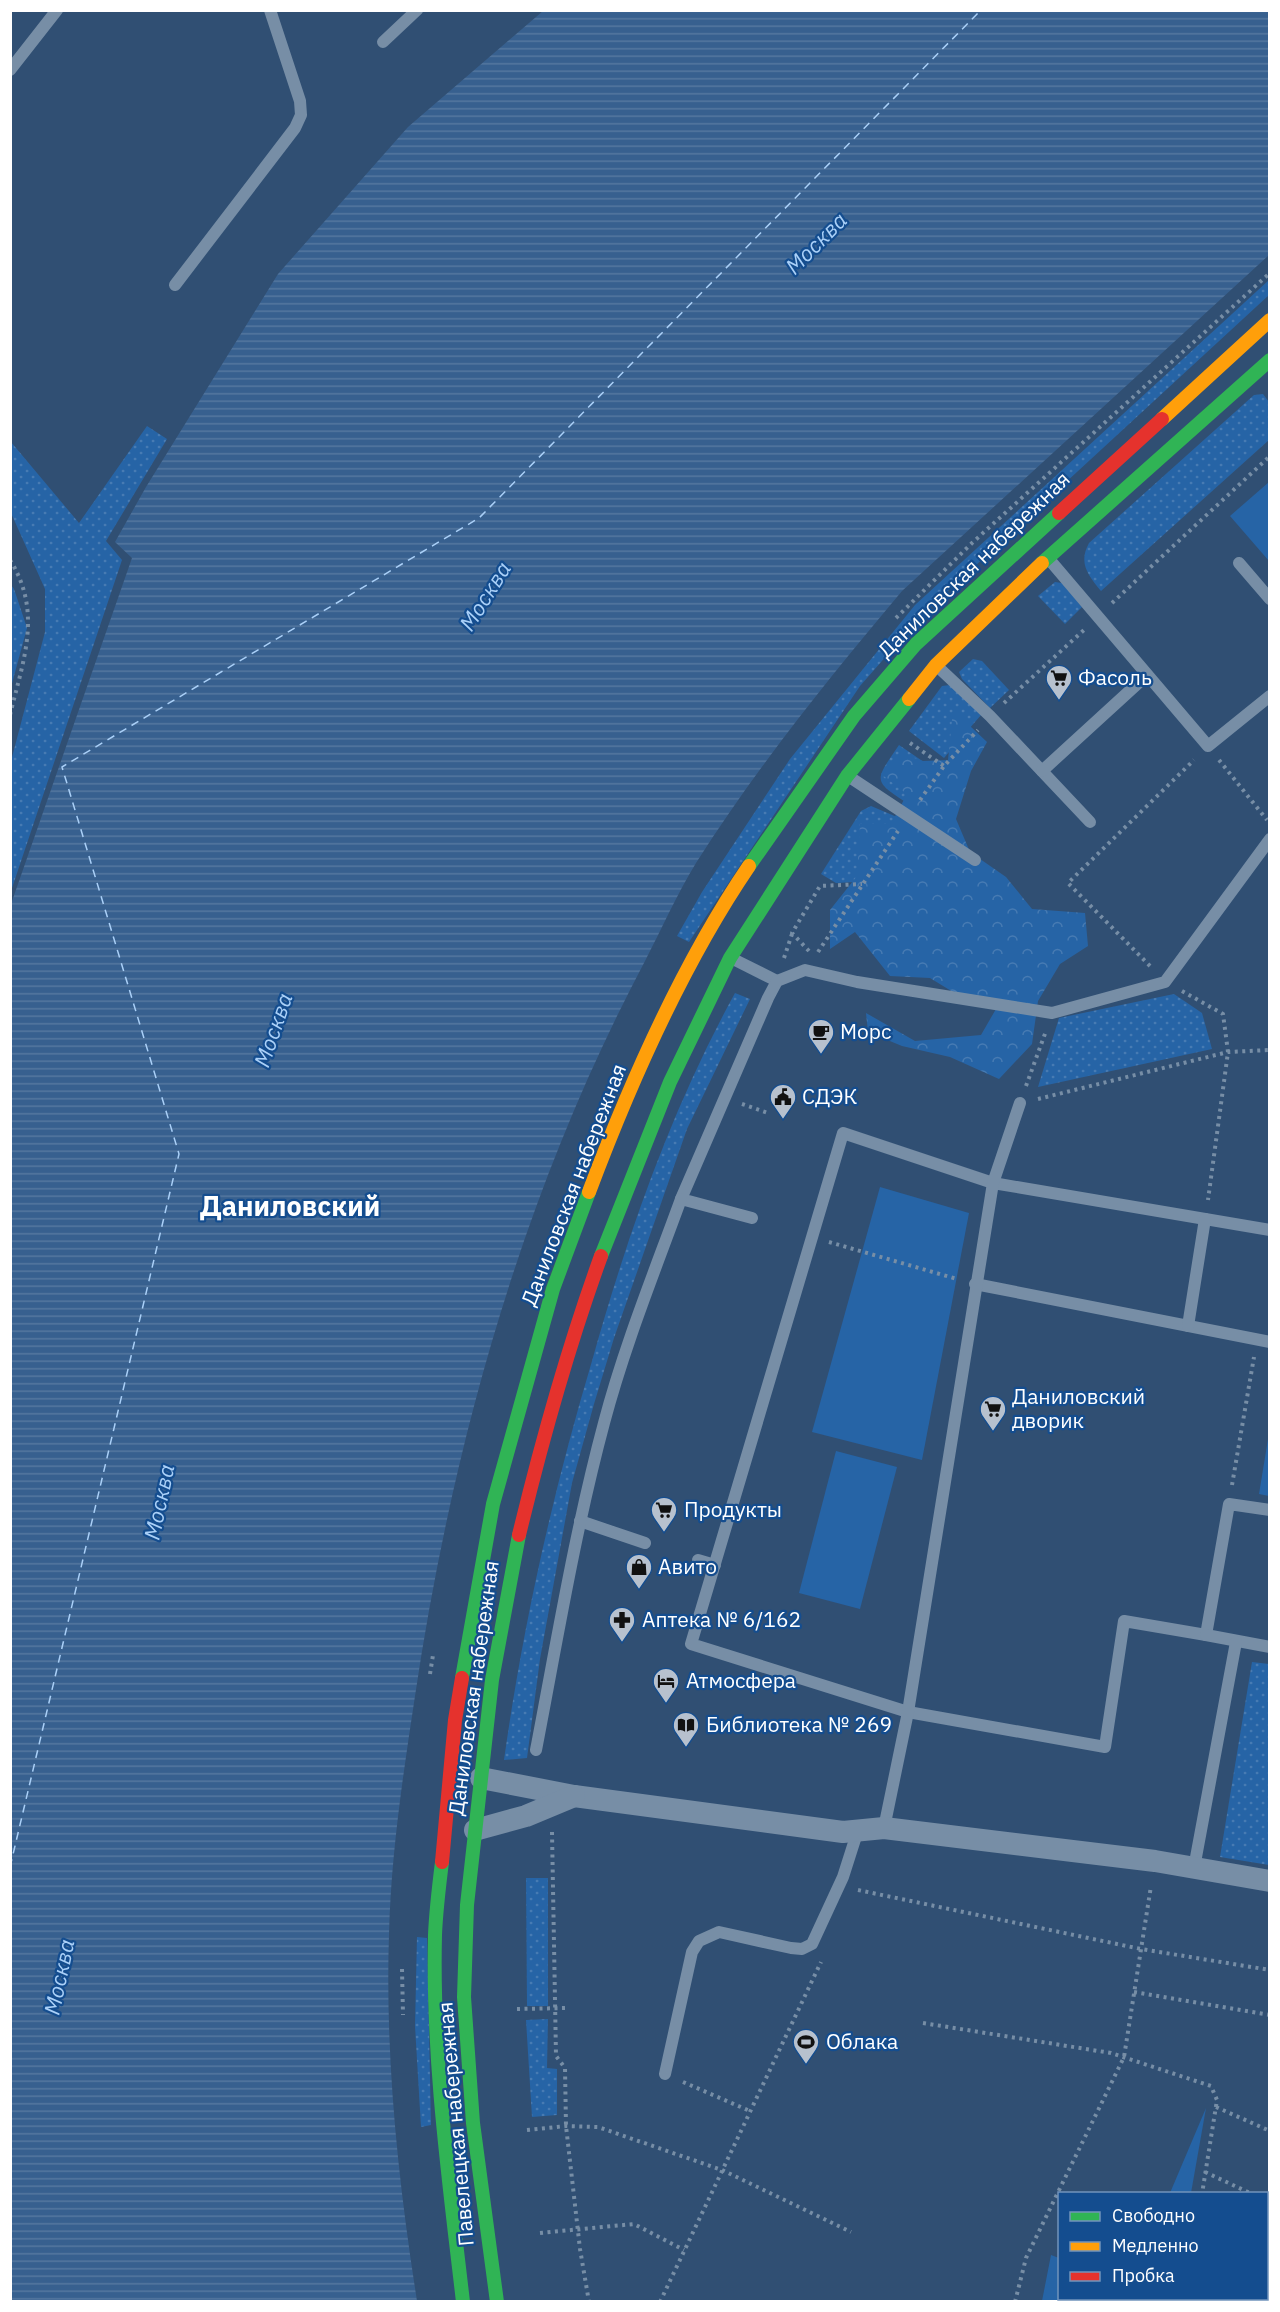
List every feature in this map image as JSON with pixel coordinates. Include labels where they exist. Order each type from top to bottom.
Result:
[{"type":"main road","name":"Даниловская набережная","points":[[467,1905],[492,1680],[510,1573],[540,1448],[570,1342],[605,1244],[670,1082],[730,958],[926,654],[1030,538],[1269,320]]},
{"type":"main road","name":"Даниловская набережная","points":[[435,1932],[455,1720],[493,1504],[554,1289],[625,1096],[702,944],[749,866],[854,716],[926,654],[1048,558],[1269,362]]},
{"type":"main road","name":"Павелецкая набережная","points":[[467,1905],[464,1997],[473,2123],[496,2301]]},
{"type":"main road","name":"Павелецкая набережная","points":[[435,1932],[436,2031],[441,2101],[463,2301]]},
{"type":"street","points":[[481,1778],[574,1796],[843,1832],[884,1828],[1155,1862],[1269,1881]]},
{"type":"street","points":[[475,1830],[526,1815],[574,1796]]},
{"type":"lane","points":[[10,70],[57,10]]},
{"type":"lane","points":[[176,285],[282,146],[302,115],[300,101],[270,10]]},
{"type":"lane","points":[[383,42],[417,10]]},
{"type":"lane","points":[[1030,538],[1208,746],[1269,696]]},
{"type":"lane","points":[[1239,562],[1269,599]]},
{"type":"lane","points":[[926,654],[990,716],[1090,822]]},
{"type":"lane","points":[[1042,771],[1147,675]]},
{"type":"lane","points":[[847,776],[975,860]]},
{"type":"lane","points":[[536,1750],[580,1521],[604,1421],[643,1301],[681,1199],[777,981],[805,970],[857,982],[1052,1013],[1165,982],[1269,839]]},
{"type":"lane","points":[[730,958],[777,981]]},
{"type":"lane","points":[[884,1828],[908,1712],[993,1183],[1020,1103]]},
{"type":"lane","points":[[1269,1230],[993,1183],[843,1133],[810,1236],[691,1644],[908,1712],[1105,1747],[1124,1621],[1269,1647]]},
{"type":"lane","points":[[681,1199],[752,1218]]},
{"type":"lane","points":[[1188,1326],[1205,1219]]},
{"type":"lane","points":[[975,1284],[1263,1341]]},
{"type":"lane","points":[[1206,1635],[1229,1504],[1269,1510]]},
{"type":"lane","points":[[580,1521],[645,1543]]},
{"type":"lane","points":[[698,1560],[715,1565]]},
{"type":"lane","points":[[1194,1868],[1236,1642]]},
{"type":"lane","points":[[665,2074],[692,1952],[699,1941],[719,1932],[791,1948],[802,1949],[812,1944],[843,1877],[858,1830]]},
{"type":"path","points":[[862,884],[820,886],[792,933],[814,957],[944,766],[990,716],[1269,456]]},
{"type":"path","points":[[10,560],[22,578],[30,629],[10,715]]},
{"type":"path","points":[[905,739],[944,766]]},
{"type":"path","points":[[1205,1219],[1228,1052],[1223,1014],[1165,982],[1068,883],[1208,746],[1269,823]]},
{"type":"path","points":[[1020,1103],[1052,1013]]},
{"type":"path","points":[[1020,1103],[1228,1052],[1269,1050]]},
{"type":"path","points":[[725,1098],[768,1113]]},
{"type":"path","points":[[810,1236],[975,1284]]},
{"type":"path","points":[[1229,1504],[1263,1341]]},
{"type":"path","points":[[552,1805],[556,2056],[565,2068],[566,2126],[578,2229],[590,2301]]},
{"type":"path","points":[[1058,2192],[1124,2057],[1155,1862]]},
{"type":"path","points":[[852,1900],[857,1890],[1141,1949],[1269,1970]]},
{"type":"path","points":[[660,2301],[821,1961]]},
{"type":"path","points":[[1134,1992],[1269,2014]]},
{"type":"path","points":[[517,2009],[568,2008]]},
{"type":"path","points":[[923,2024],[1124,2057],[1211,2086],[1216,2092],[1216,2107],[1202,2192]]},
{"type":"path","points":[[665,2074],[750,2112]]},
{"type":"path","points":[[1216,2107],[1269,2132]]},
{"type":"path","points":[[527,2130],[566,2126],[598,2127],[722,2170],[851,2232]]},
{"type":"path","points":[[1205,2172],[1250,2192]]},
{"type":"path","points":[[1015,2301],[1026,2258],[1058,2192]]},
{"type":"path","points":[[540,2233],[634,2224],[684,2250]]},
{"type":"green space","points":[[1269,280],[1269,295],[924,613],[860,686],[689,942],[677,936],[702,892],[790,759],[915,605]]},
{"type":"green space","points":[[1263,394],[1269,402],[1269,440],[1101,591],[1086,568],[1084,557],[1089,543],[1254,395]]},
{"type":"green space","points":[[147,426],[167,439],[106,541],[122,560],[11,891],[11,761],[45,632],[45,589],[11,513],[11,442],[79,523]]},
{"type":"green space","points":[[1269,482],[1269,561],[1230,516]]},
{"type":"green space","points":[[1055,582],[1062,583],[1082,607],[1065,624],[1038,596]]},
{"type":"green space","points":[[11,585],[27,628],[11,687]]},
{"type":"green space","points":[[973,659],[982,661],[1009,690],[990,708],[962,679],[959,672]]},
{"type":"green space","points":[[950,685],[981,715],[944,758],[909,731],[942,686]]},
{"type":"green space","points":[[953,710],[987,742],[971,771],[956,819],[970,852],[1006,877],[1032,909],[1085,913],[1088,946],[1060,964],[1038,1001],[1032,1044],[999,1079],[950,1057],[902,1046],[868,1032],[866,1013],[915,1041],[981,1035],[996,1009],[966,1000],[930,978],[890,976],[855,932],[830,949],[830,910],[857,876],[860,824],[891,824],[907,794],[881,774],[900,753],[923,761],[948,760]]},
{"type":"green space","points":[[899,745],[934,769],[909,804],[888,790],[881,779],[885,766]]},
{"type":"green space","points":[[871,806],[897,817],[855,882],[836,883],[821,874],[861,811]]},
{"type":"green space","points":[[735,993],[750,999],[687,1129],[614,1338],[572,1483],[540,1659],[527,1758],[504,1760],[520,1659],[540,1559],[564,1459],[606,1313],[636,1219],[671,1127]]},
{"type":"green space","points":[[1174,994],[1202,1013],[1212,1049],[1038,1087],[1059,1018]]},
{"type":"green space","points":[[880,1187],[969,1213],[922,1460],[812,1432]]},
{"type":"green space","points":[[1269,1433],[1269,1496],[1259,1494]]},
{"type":"green space","points":[[836,1451],[897,1467],[860,1609],[799,1593]]},
{"type":"green space","points":[[1252,1662],[1269,1664],[1269,1865],[1220,1857]]},
{"type":"green space","points":[[526,1878],[548,1878],[548,2006],[527,2006]]},
{"type":"green space","points":[[417,1937],[427,1938],[431,2125],[421,2127],[415,2026]]},
{"type":"green space","points":[[548,2019],[547,2068],[557,2069],[557,2115],[532,2117],[526,2020]]},
{"type":"green space","points":[[1206,2108],[1191,2192],[1170,2192]]},
{"type":"green space","points":[[1051,2255],[1058,2258],[1058,2300],[1172,2300],[1172,2301],[1042,2301]]},
{"type":"water","name":"Москва","points":[[543,11],[1269,11],[1269,255],[902,591],[821,690],[719,827],[689,875],[602,1048],[563,1136],[529,1227],[499,1318],[473,1411],[450,1506],[431,1601],[398,1815],[390,1904],[389,2026],[394,2118],[417,2301],[11,2301],[11,904],[132,558],[115,542],[146,487],[278,274],[408,127]]},
{"type":"water","points":[[1269,2294],[1269,2301],[1224,2300],[1268,2300]]},
{"type":"ferry route","points":[[10,1867],[179,1154],[62,767],[479,518],[981,10]]},
{"type":"traffic: fast","points":[[1042,563],[1270,360]]},
{"type":"traffic: fast","points":[[749,866],[854,716],[916,644],[1059,513]]},
{"type":"traffic: fast","points":[[601,1256],[670,1082],[730,958],[847,776],[909,699]]},
{"type":"traffic: fast","points":[[462,1678],[493,1504],[553,1289],[589,1192]]},
{"type":"traffic: fast","points":[[497,2302],[473,2123],[464,1997],[467,1905],[492,1680],[519,1535]]},
{"type":"traffic: fast","points":[[442,1862],[435,1935],[436,2027],[447,2165],[463,2302]]},
{"type":"traffic: slow","points":[[1162,419],[1270,320]]},
{"type":"traffic: slow","points":[[909,699],[936,665],[1042,563]]},
{"type":"traffic: slow","points":[[589,1192],[640,1067],[680,983],[725,903],[749,866]]},
{"type":"traffic: jam","points":[[1059,513],[1162,419]]},
{"type":"traffic: jam","points":[[519,1535],[556,1394],[601,1256]]},
{"type":"traffic: jam","points":[[442,1862],[455,1720],[462,1678]]},
{"type":"place","name":"Фасоль","points":[[1059,701]]},
{"type":"place","name":"Морс","points":[[821,1055]]},
{"type":"place","name":"СДЭК","points":[[783,1120]]},
{"type":"place","name":"Даниловский дворик","points":[[993,1432]]},
{"type":"place","name":"Продукты","points":[[664,1533]]},
{"type":"place","name":"Авито","points":[[639,1590]]},
{"type":"place","name":"Аптека № 6/162","points":[[622,1643]]},
{"type":"place","name":"Атмосфера","points":[[666,1704]]},
{"type":"place","name":"Библиотека № 269","points":[[686,1748]]},
{"type":"place","name":"Облака","points":[[806,2065]]},
{"type":"district","name":"Даниловский","points":[[290,1207]]}]
